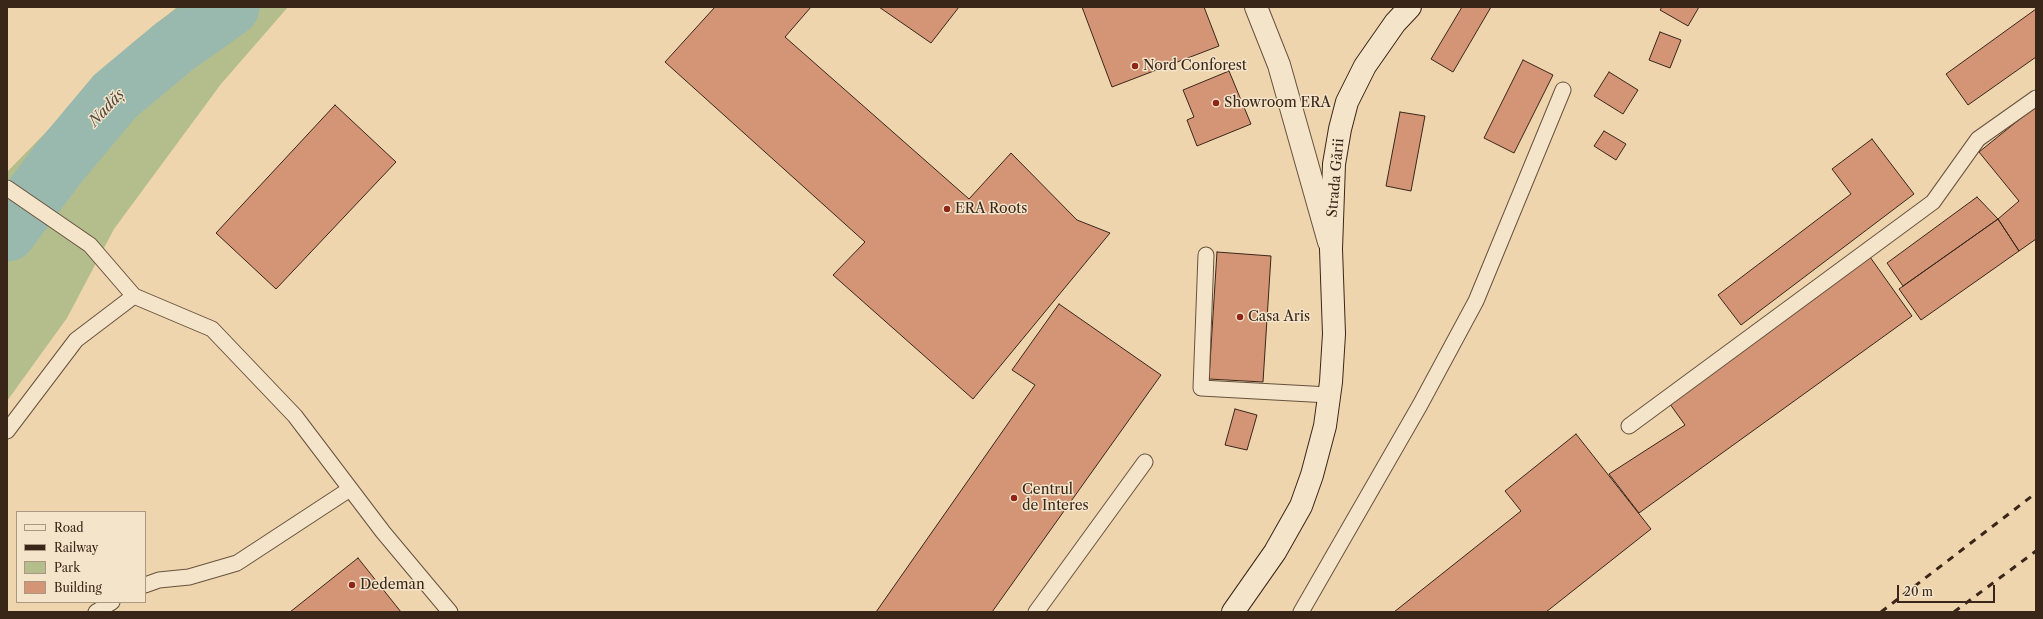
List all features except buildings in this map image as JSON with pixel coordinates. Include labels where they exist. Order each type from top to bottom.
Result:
[{"type":"street","points":[[1241,609],[1301,506],[1312,475],[1325,426],[1334,334],[1331,249],[1279,65],[1256,7]]},
{"type":"street","name":"Strada Gării","points":[[1331,249],[1334,164],[1340,128],[1347,102],[1365,66],[1394,23],[1410,7]]},
{"type":"lane","points":[[1301,612],[1420,405],[1476,301],[1563,90]]},
{"type":"lane","points":[[1628,426],[1933,202],[1978,139],[2036,98]]},
{"type":"lane","points":[[7,188],[90,245],[134,296],[212,329],[295,416],[383,532],[450,612]]},
{"type":"lane","points":[[1206,255],[1201,388],[1329,395]]},
{"type":"lane","points":[[7,431],[76,340],[134,296]]},
{"type":"lane","points":[[1036,612],[1146,462]]},
{"type":"lane","points":[[146,585],[159,580],[189,577],[237,563],[350,488]]},
{"type":"lane","points":[[96,612],[110,603]]},
{"type":"green space","points":[[177,7],[288,7],[221,84],[114,229],[67,318],[7,401],[7,172],[134,42]]},
{"type":"waterway","name":"Nadăș","points":[[7,232],[58,164],[115,96],[175,46],[230,7]]},
{"type":"railway","points":[[1881,612],[2036,493]]},
{"type":"railway","points":[[1954,612],[2036,551]]},
{"type":"place","name":"Nord Conforest","points":[[1135,66]]},
{"type":"place","name":"Showroom ERA","points":[[1216,103]]},
{"type":"place","name":"ERA Roots","points":[[947,209]]},
{"type":"place","name":"Casa Aris","points":[[1240,317]]},
{"type":"place","name":"Centrul de Interes","points":[[1014,498]]},
{"type":"place","name":"Dedeman","points":[[352,585]]}]
